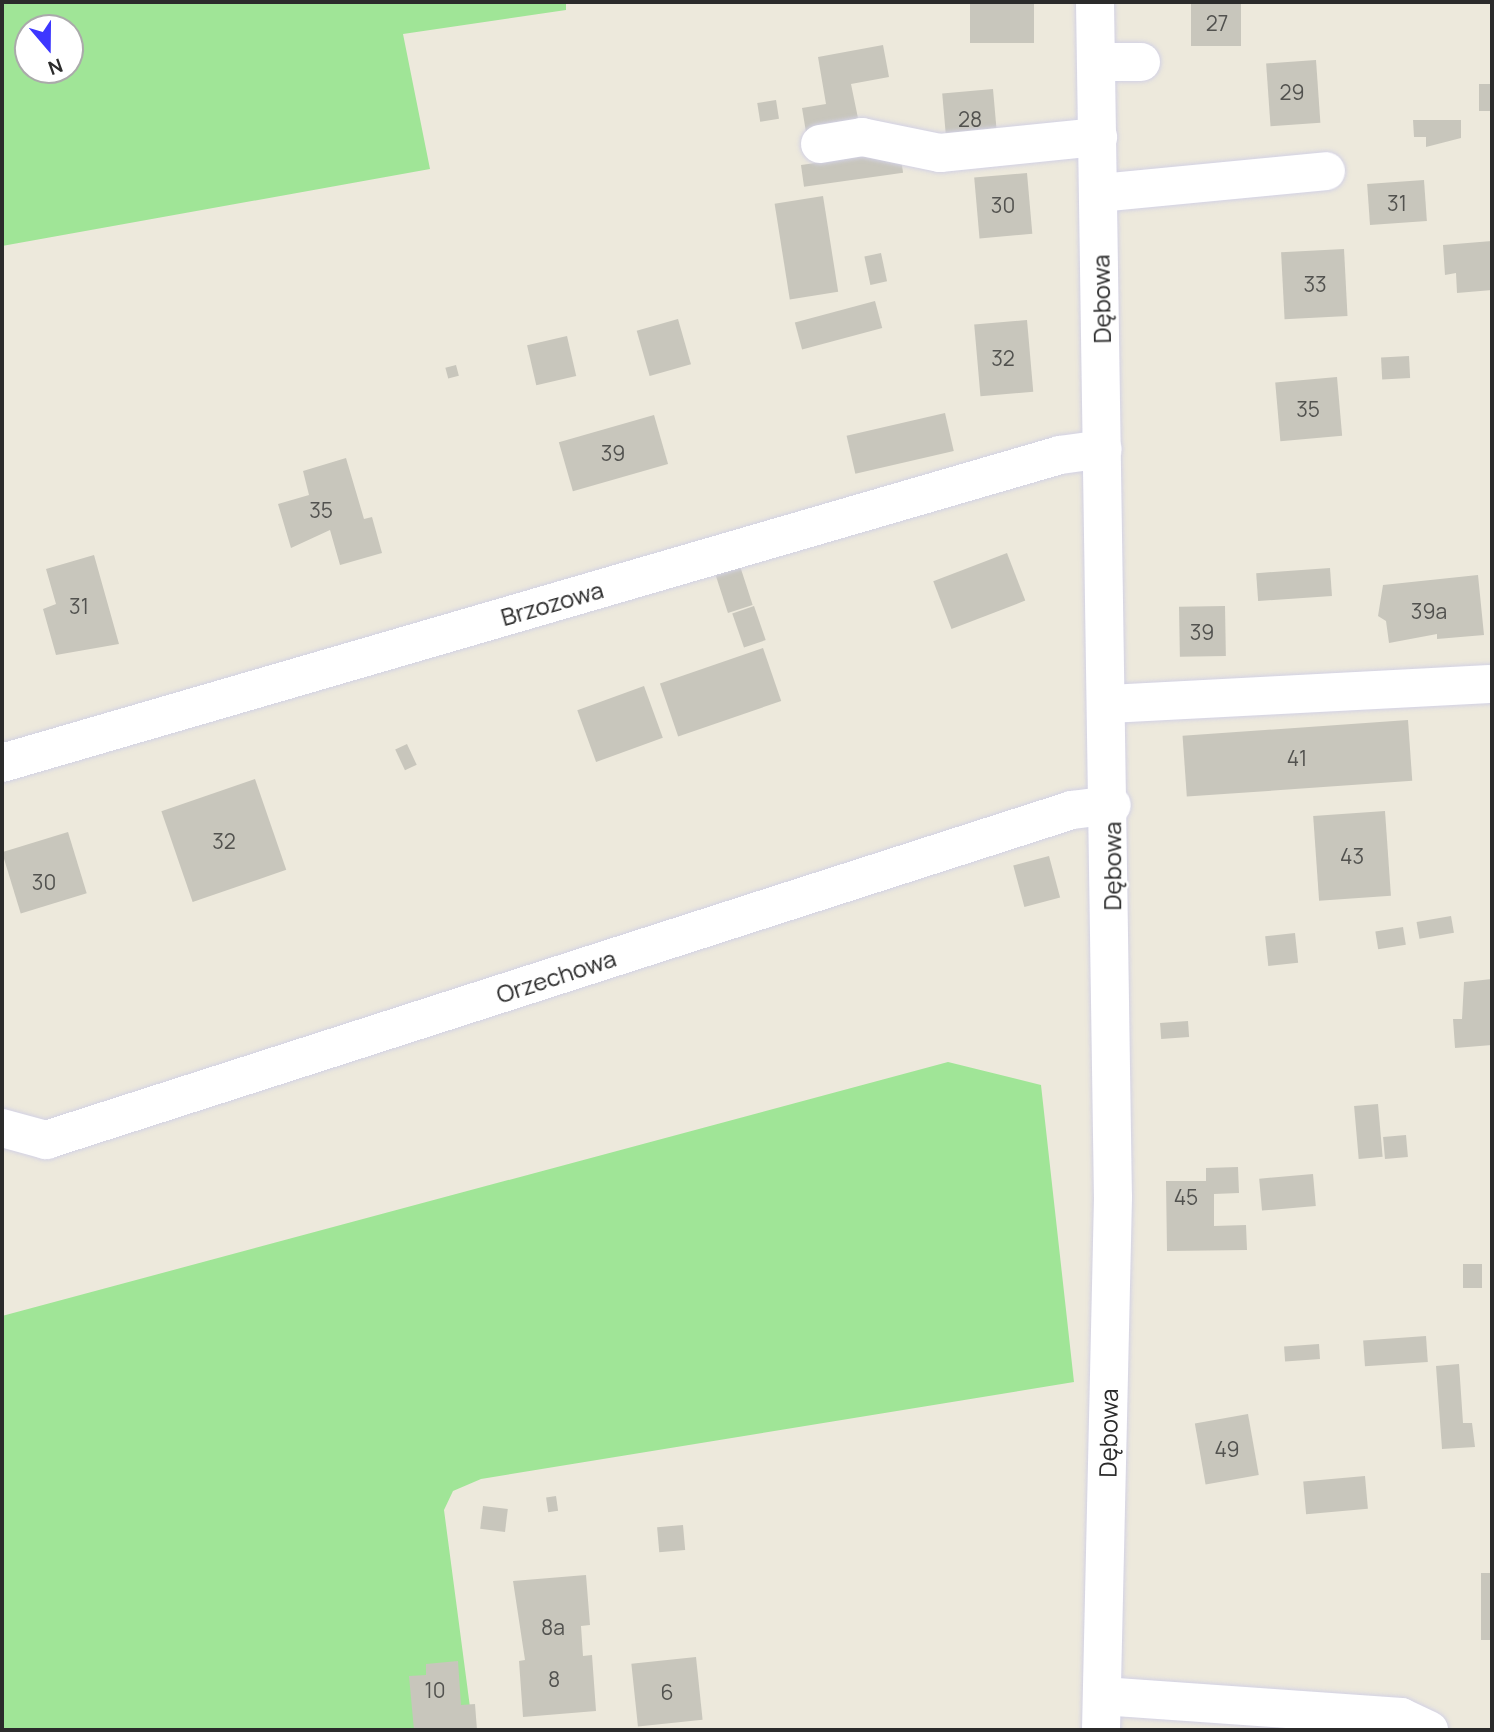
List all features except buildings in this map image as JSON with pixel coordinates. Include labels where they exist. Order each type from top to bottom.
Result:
[{"type":"street","name":"Dębowa","points":[[1095,2],[1112,805],[1113,1197],[1102,1713]]},
{"type":"street","points":[[1096,62],[1142,62]]},
{"type":"street","points":[[820,144],[862,137],[940,153],[1098,137]]},
{"type":"street","points":[[1098,193],[1326,171]]},
{"type":"street","name":"Brzozowa","points":[[2,763],[1060,455],[1103,449]]},
{"type":"street","points":[[1109,704],[1489,684]]},
{"type":"street","name":"Orzechowa","points":[[2,1128],[46,1140],[1072,810],[1112,805]]},
{"type":"street","points":[[1102,1713],[1401,1717],[1429,1730]]},
{"type":"green space","points":[[2,2],[566,2],[566,10],[403,34],[430,169],[2,246]]},
{"type":"green space","points":[[948,1062],[1041,1085],[1074,1382],[481,1479],[453,1491],[444,1510],[473,1730],[2,1730],[2,1316]]}]
